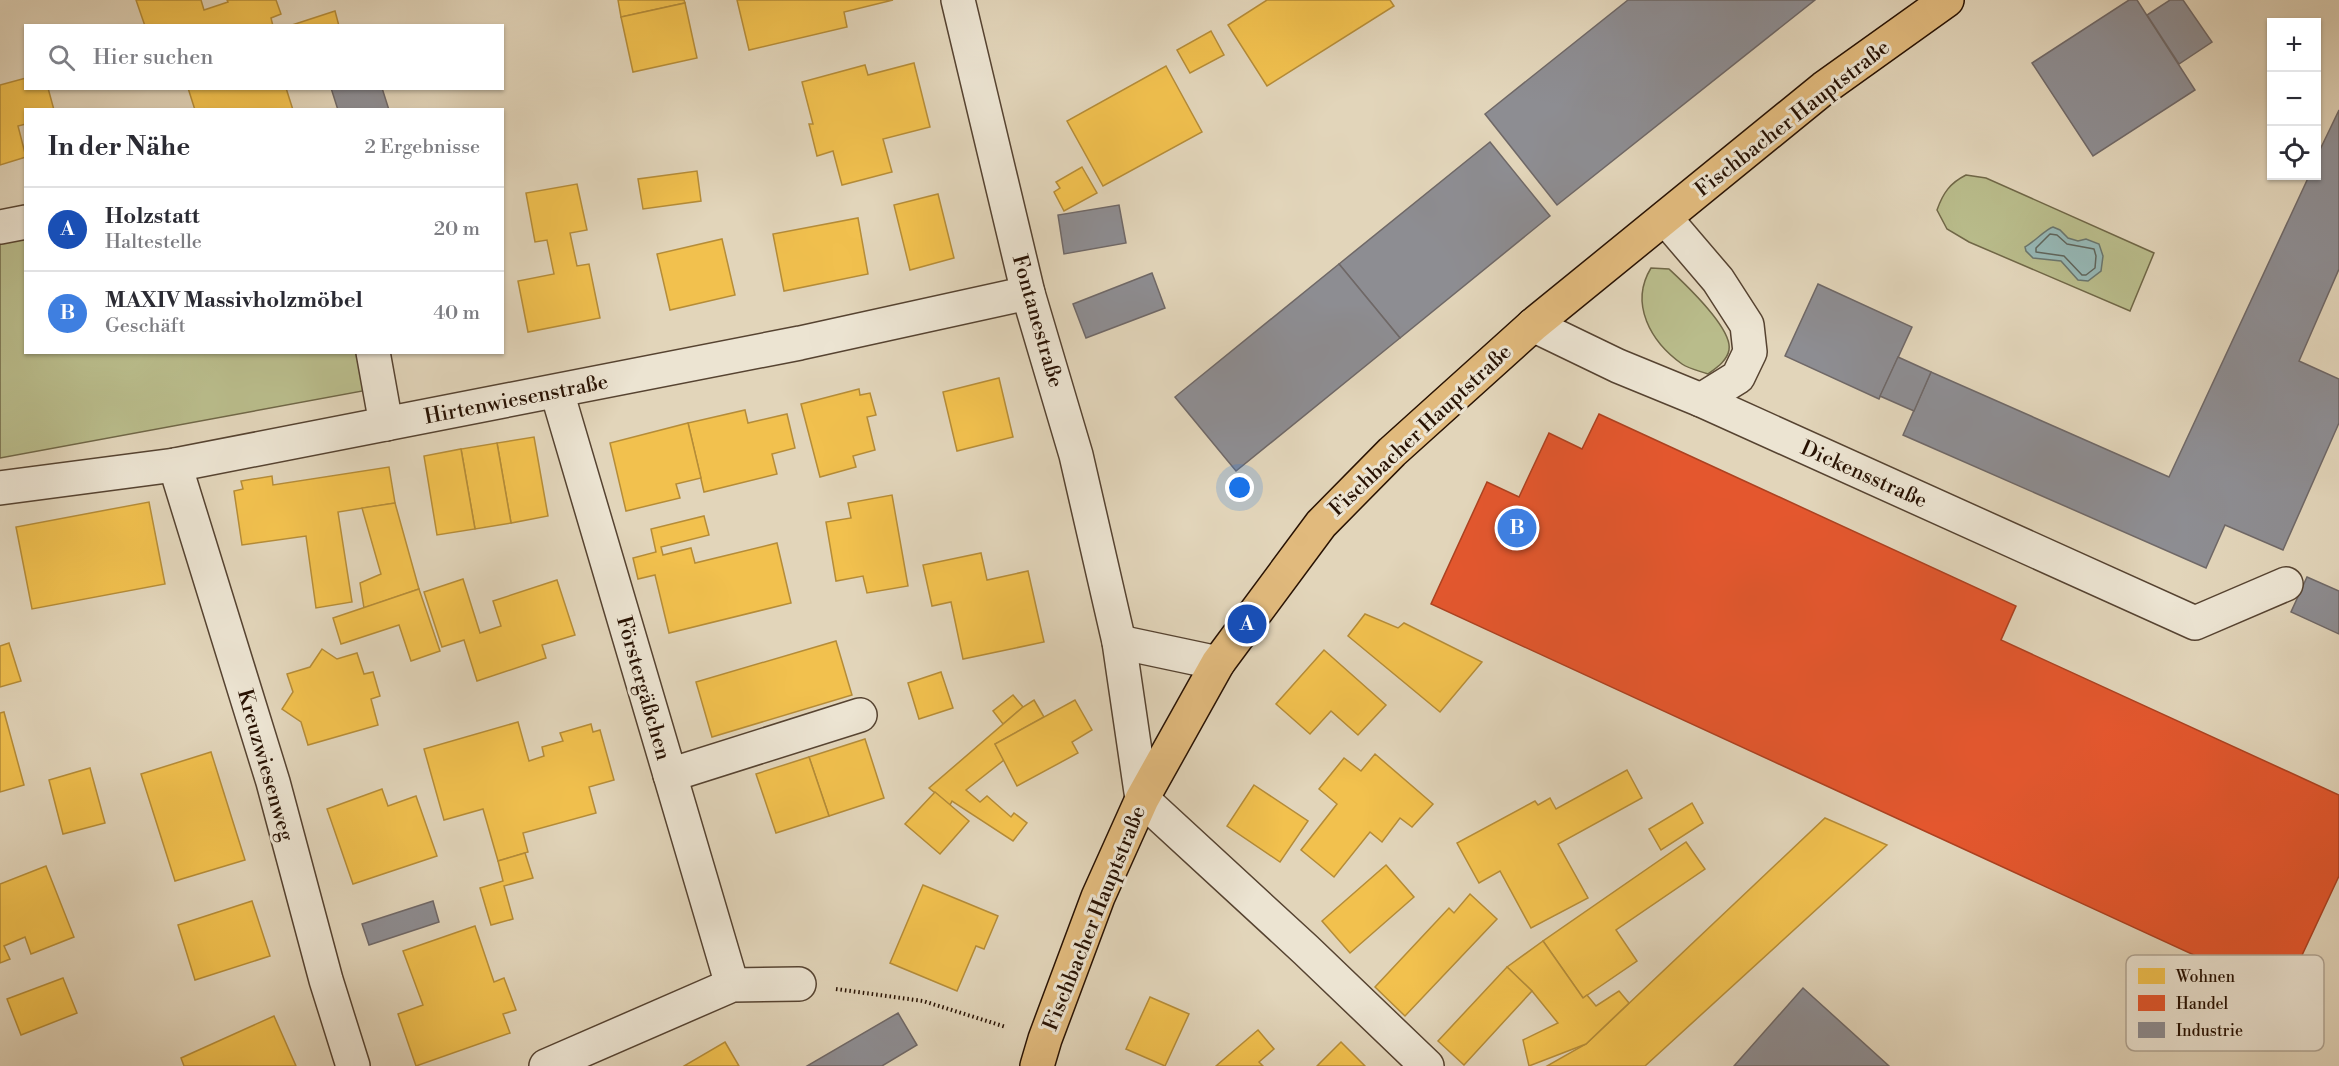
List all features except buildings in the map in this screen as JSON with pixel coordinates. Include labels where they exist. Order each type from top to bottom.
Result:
[{"type":"main road","name":"Fischbacher Hauptstraße","points":[[1041,1053],[1098,897],[1143,799],[1218,663],[1321,524],[1392,452],[1533,325],[1824,88],[1947,0]]},
{"type":"street","name":"Fontanestraße","points":[[958,0],[1028,293],[1076,455],[1119,642],[1143,799]]},
{"type":"street","points":[[1665,218],[1718,280],[1747,325],[1750,351],[1738,377],[1701,400]]},
{"type":"street","points":[[0,227],[24,222]]},
{"type":"street","name":"Hirtenwiesenstraße","points":[[0,488],[175,465],[557,392],[800,343],[1028,293]]},
{"type":"street","name":"Dickensstraße","points":[[1533,325],[1618,366],[1701,400],[2195,623],[2286,584]]},
{"type":"street","points":[[374,354],[386,424]]},
{"type":"street","name":"Förstergäßchen","points":[[557,392],[732,985]]},
{"type":"street","name":"Kreuzwiesenweg","points":[[175,465],[273,782],[326,980],[353,1066]]},
{"type":"street","points":[[1119,642],[1218,663]]},
{"type":"street","points":[[670,775],[860,715]]},
{"type":"street","points":[[1143,799],[1427,1066]]},
{"type":"street","points":[[546,1066],[732,985],[799,984]]},
{"type":"path","points":[[799,984],[923,1001],[1041,1053]]},
{"type":"green space","points":[[1966,175],[1986,178],[2154,253],[2130,311],[1969,242],[1947,229],[1937,210],[1948,189]]},
{"type":"green space","points":[[24,238],[24,354],[363,354],[368,390],[0,458],[0,243]]},
{"type":"green space","points":[[1651,268],[1669,269],[1706,306],[1723,330],[1728,341],[1728,354],[1721,364],[1708,374],[1682,364],[1661,345],[1653,333],[1643,308],[1642,295]]},
{"type":"water","points":[[2053,227],[2068,238],[2078,241],[2086,239],[2099,244],[2103,256],[2101,271],[2088,281],[2078,280],[2061,261],[2033,258],[2025,247]]},
{"type":"place","name":"MAXIV Massivholzmöbel","points":[[1517,528]]},
{"type":"place","name":"Holzstatt","points":[[1247,624]]}]
